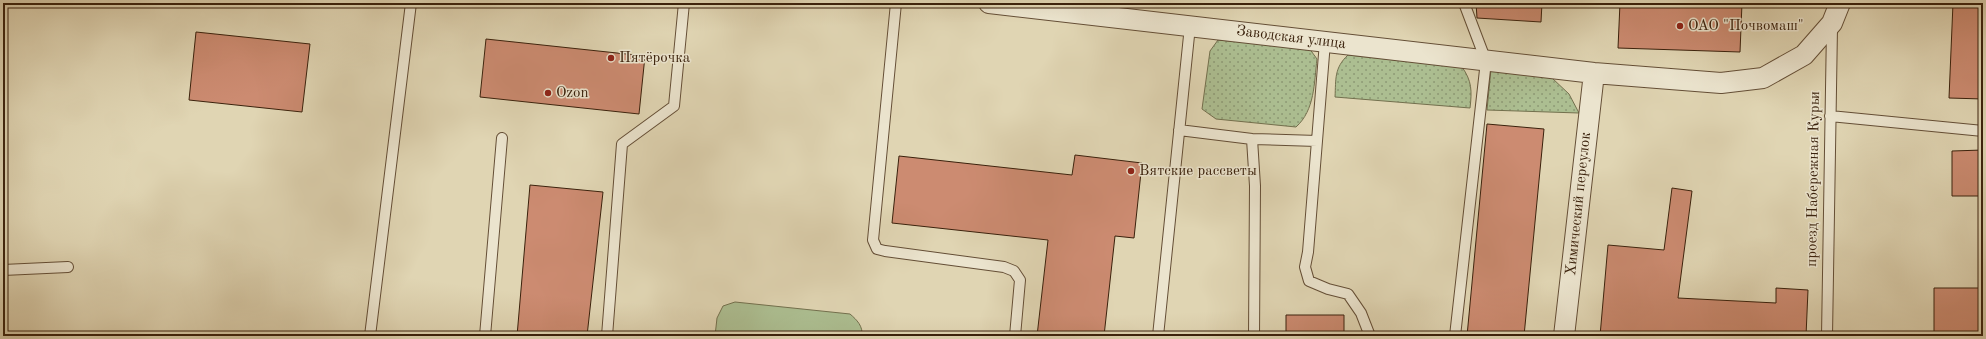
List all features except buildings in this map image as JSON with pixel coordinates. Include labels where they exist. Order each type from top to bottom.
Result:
[{"type":"street","name":"Заводская улица","points":[[989,3],[1594,73],[1720,83],[1763,78],[1804,55],[1832,23],[1840,3]]},
{"type":"street","name":"Химический переулок","points":[[1564,336],[1594,73]]},
{"type":"lane","points":[[370,336],[411,3]]},
{"type":"lane","points":[[607,336],[622,144],[674,106],[684,3]]},
{"type":"lane","points":[[896,3],[873,240],[877,248],[885,252],[1004,267],[1014,271],[1020,280],[1015,336]]},
{"type":"lane","points":[[1455,336],[1486,61],[1464,3]]},
{"type":"lane","name":"проезд Набережная Курьи","points":[[1827,336],[1832,23]]},
{"type":"lane","points":[[1158,336],[1190,26]]},
{"type":"lane","points":[[1325,42],[1308,252],[1305,268],[1310,281],[1328,289],[1348,294],[1361,313],[1370,336]]},
{"type":"lane","points":[[1830,116],[1983,131]]},
{"type":"lane","points":[[1179,130],[1252,139],[1317,141]]},
{"type":"lane","points":[[485,336],[502,138]]},
{"type":"lane","points":[[1252,139],[1255,186],[1254,336]]},
{"type":"lane","points":[[3,270],[68,267]]},
{"type":"green space","points":[[1218,40],[1309,48],[1317,59],[1314,87],[1307,113],[1296,127],[1216,119],[1202,109],[1210,51]]},
{"type":"green space","points":[[1348,55],[1462,67],[1468,77],[1470,86],[1470,108],[1335,97],[1338,69]]},
{"type":"green space","points":[[1491,69],[1552,78],[1569,94],[1579,113],[1487,110]]},
{"type":"green space","points":[[735,302],[850,314],[860,326],[862,336],[715,336],[717,318],[723,306]]},
{"type":"place","name":"ОАО \"Почвомаш\"","points":[[1680,26]]},
{"type":"place","name":"Пятёрочка","points":[[611,58]]},
{"type":"place","name":"Ozon","points":[[548,93]]},
{"type":"place","name":"Вятские рассветы","points":[[1131,171]]}]
